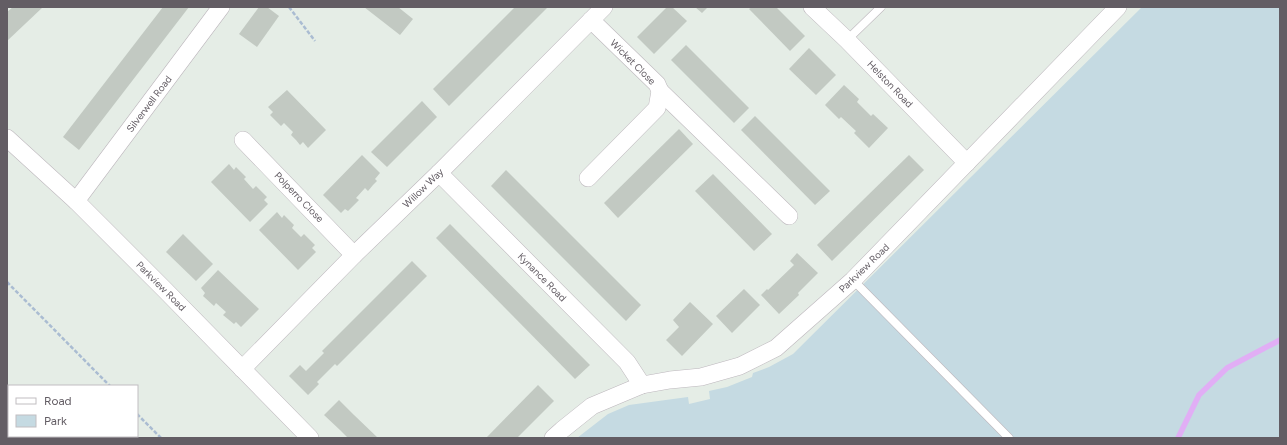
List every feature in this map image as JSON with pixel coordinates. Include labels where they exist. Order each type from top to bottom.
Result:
[{"type":"street","name":"Silverwell Road","points":[[76,201],[221,7]]},
{"type":"street","name":"Willow Way","points":[[242,369],[354,255],[604,7]]},
{"type":"street","name":"Helston Road","points":[[812,7],[847,40],[967,163]]},
{"type":"street","name":"Parkview Road","points":[[553,438],[592,406],[642,385],[701,377],[740,366],[776,348],[853,280],[1117,7]]},
{"type":"street","name":"Wicket Close","points":[[588,178],[657,108],[660,91],[657,84],[591,20]]},
{"type":"street","points":[[660,91],[789,216]]},
{"type":"street","name":"Parkview Road","points":[[7,138],[76,201],[310,438]]},
{"type":"street","name":"Polperro Close","points":[[243,140],[354,255]]},
{"type":"street","name":"Kynance Road","points":[[438,173],[627,362],[642,385]]},
{"type":"lane","points":[[847,40],[881,7]]},
{"type":"lane","points":[[853,280],[1009,438]]},
{"type":"path","points":[[289,7],[315,41]]},
{"type":"path","points":[[7,282],[109,385]]},
{"type":"path","points":[[138,415],[161,438]]},
{"type":"green space","points":[[1142,7],[1280,7],[1280,438],[577,438],[608,414],[629,405],[688,397],[689,404],[710,399],[709,391],[727,387],[752,377],[753,373],[769,367],[793,354]]},
{"type":"building","points":[[13,7],[43,7],[7,41],[7,12]]},
{"type":"building","points":[[163,7],[189,7],[79,150],[63,137]]},
{"type":"building","points":[[259,7],[267,7],[279,16],[257,47],[239,34]]},
{"type":"building","points":[[364,7],[398,7],[413,19],[400,35]]},
{"type":"building","points":[[515,7],[548,7],[449,106],[433,89]]},
{"type":"building","points":[[667,7],[672,7],[687,21],[654,54],[637,37]]},
{"type":"building","points":[[695,7],[708,7],[702,13]]},
{"type":"building","points":[[752,7],[776,7],[805,36],[790,51],[749,9]]},
{"type":"building","points":[[686,45],[749,108],[734,123],[671,60]]},
{"type":"building","points":[[809,48],[836,75],[816,95],[789,69]]},
{"type":"building","points":[[844,85],[859,99],[857,102],[871,116],[873,114],[888,128],[869,148],[854,133],[856,131],[841,117],[839,119],[825,105]]},
{"type":"building","points":[[287,90],[326,130],[308,148],[303,142],[300,145],[291,135],[293,132],[284,123],[281,126],[270,115],[273,112],[268,107]]},
{"type":"building","points":[[422,101],[437,117],[387,167],[371,152]]},
{"type":"building","points":[[755,116],[830,191],[815,205],[741,130]]},
{"type":"building","points":[[679,129],[693,144],[618,218],[604,203]]},
{"type":"building","points":[[362,155],[380,173],[375,179],[377,181],[368,191],[365,188],[356,198],[359,200],[348,211],[345,209],[341,213],[323,195]]},
{"type":"building","points":[[909,155],[924,170],[832,261],[817,245]]},
{"type":"building","points":[[229,164],[234,170],[236,167],[246,177],[244,179],[253,189],[256,186],[267,197],[264,200],[268,204],[250,222],[211,182]]},
{"type":"building","points":[[506,170],[641,305],[626,321],[491,186]]},
{"type":"building","points":[[713,174],[772,234],[754,251],[695,191]]},
{"type":"building","points":[[277,212],[282,218],[284,215],[294,225],[292,228],[301,237],[304,234],[315,245],[312,248],[316,252],[298,270],[259,230]]},
{"type":"building","points":[[450,224],[590,365],[575,379],[436,238]]},
{"type":"building","points":[[183,234],[213,264],[196,281],[166,252]]},
{"type":"building","points":[[797,253],[818,273],[798,293],[799,295],[779,314],[761,295],[794,265],[790,261]]},
{"type":"building","points":[[412,261],[427,276],[337,366],[335,364],[317,382],[319,384],[308,395],[289,376],[300,365],[306,371],[324,353],[322,351]]},
{"type":"building","points":[[218,270],[259,309],[241,327],[236,322],[234,324],[223,315],[226,312],[216,303],[214,306],[203,296],[205,293],[201,288]]},
{"type":"building","points":[[744,289],[760,305],[732,333],[716,316]]},
{"type":"building","points":[[690,302],[713,324],[682,356],[666,340],[679,327],[673,320]]},
{"type":"building","points":[[538,385],[554,401],[517,438],[486,438]]},
{"type":"building","points":[[339,400],[378,438],[348,438],[324,415]]},
{"type":"waterway","points":[[1178,438],[1199,395],[1227,368],[1280,340]]}]
